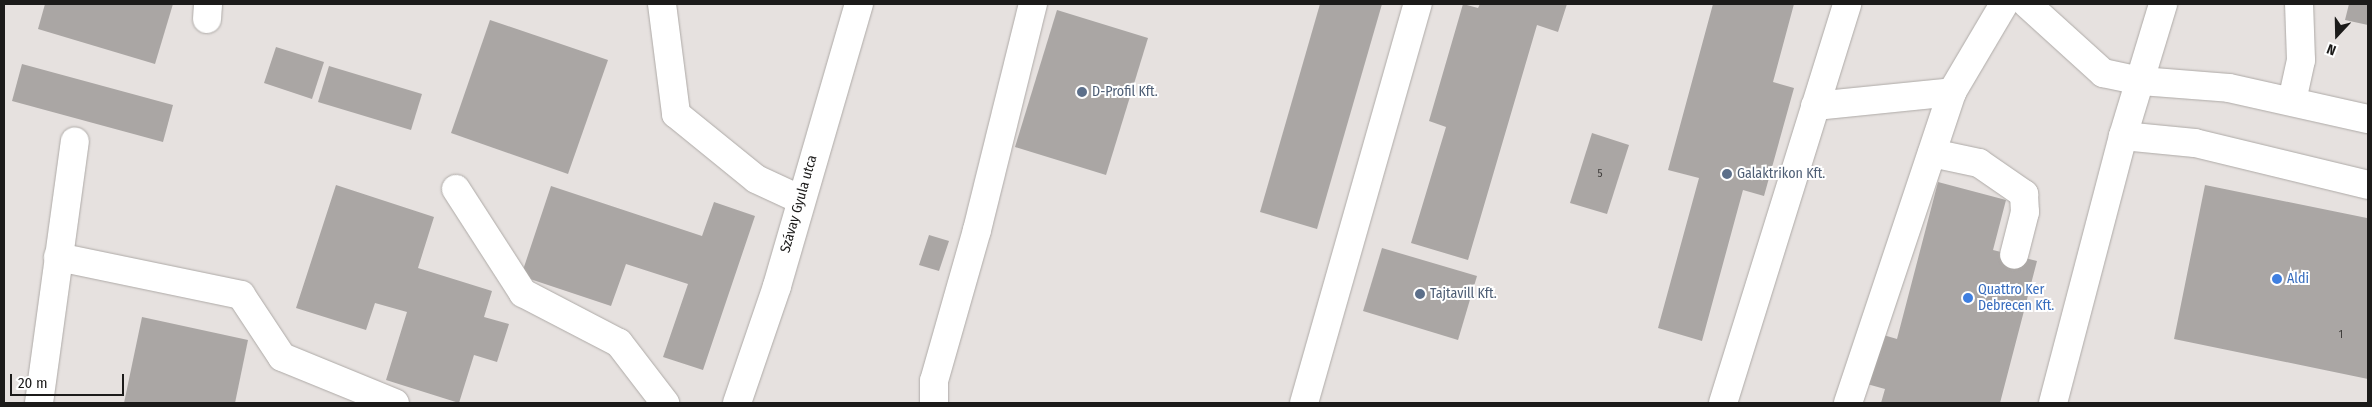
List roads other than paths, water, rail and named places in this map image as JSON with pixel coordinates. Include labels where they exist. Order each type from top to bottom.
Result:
[{"type":"street","points":[[662,4],[676,114],[756,179],[799,199]]},
{"type":"street","name":"Szávay Gyula utca","points":[[737,403],[777,286],[799,199],[859,4]]},
{"type":"street","points":[[934,403],[934,381],[977,230],[1033,4]]},
{"type":"street","points":[[1304,403],[1418,4]]},
{"type":"street","points":[[1724,403],[1847,4]]},
{"type":"street","points":[[1848,403],[1952,92],[2004,4]]},
{"type":"street","points":[[2027,4],[2054,15],[2103,72],[2141,81],[2229,88],[2368,119]]},
{"type":"street","points":[[2053,403],[2123,136],[2163,4]]},
{"type":"street","points":[[2292,101],[2301,60],[2299,4]]},
{"type":"street","points":[[1815,106],[1952,92]]},
{"type":"street","points":[[2123,136],[2195,143],[2368,185]]},
{"type":"street","points":[[39,403],[75,142]]},
{"type":"street","points":[[1932,153],[1979,163],[2024,194],[2025,212],[2014,255]]},
{"type":"street","points":[[456,189],[523,293],[618,343],[665,403]]},
{"type":"street","points":[[58,256],[241,295],[282,357],[348,393],[395,403]]},
{"type":"place","name":"D-Profil Kft.","points":[[1082,92]]},
{"type":"place","name":"Galaktrikon Kft.","points":[[1727,174]]},
{"type":"place","name":"Aldi","points":[[2277,279]]},
{"type":"place","name":"Tajtavill Kft.","points":[[1420,294]]},
{"type":"place","name":"Quattro Ker Debrecen Kft.","points":[[1968,298]]}]
